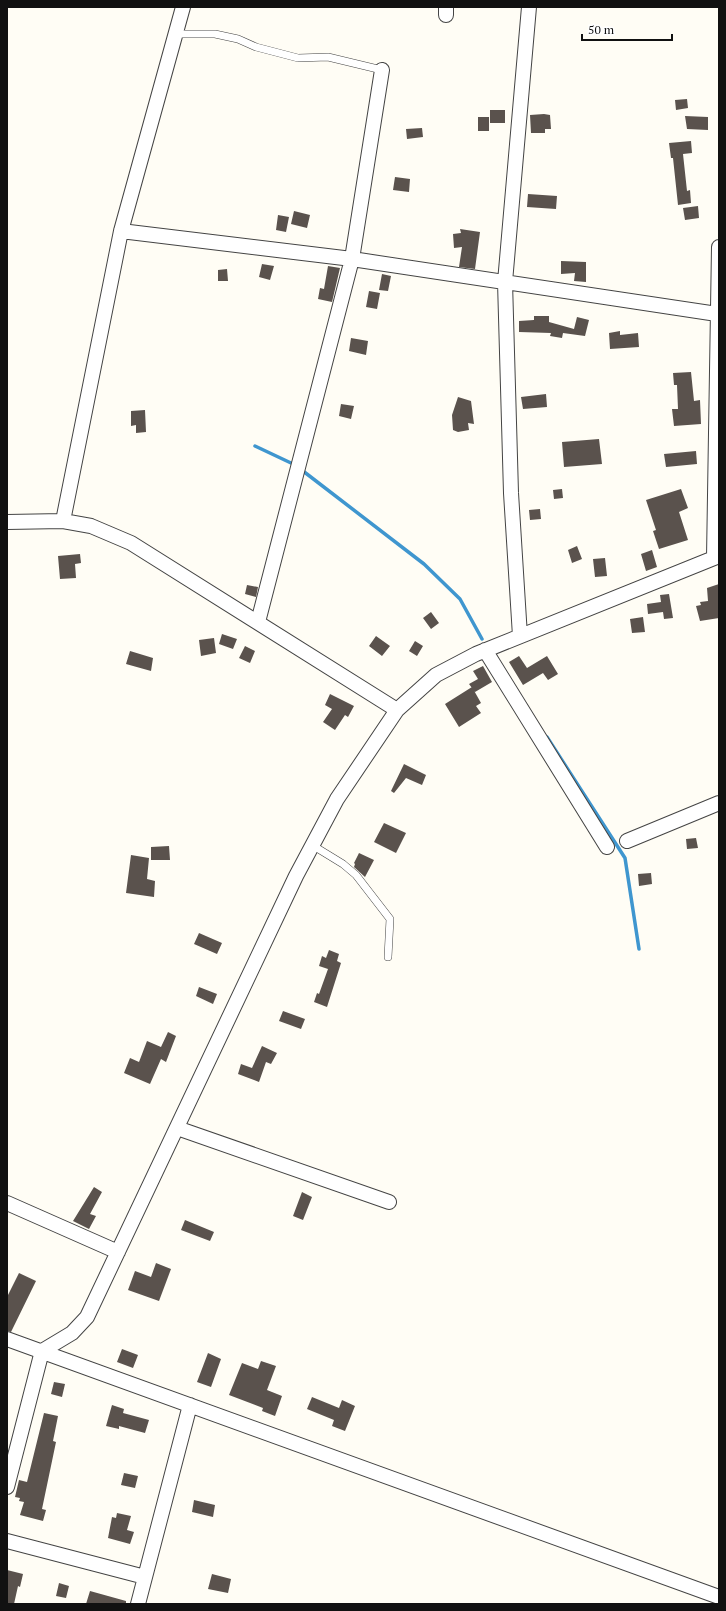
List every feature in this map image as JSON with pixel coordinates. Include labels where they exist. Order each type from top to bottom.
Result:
[{"type":"street","points":[[63,521],[121,231],[183,7]]},
{"type":"street","points":[[520,636],[511,493],[505,282],[529,7]]},
{"type":"street","points":[[258,622],[352,259],[382,70]]},
{"type":"street","points":[[121,231],[352,259],[717,314]]},
{"type":"street","points":[[7,1487],[42,1351],[72,1333],[87,1317],[296,876],[337,799],[397,710],[436,675],[485,650],[716,557],[717,314],[719,247]]},
{"type":"street","points":[[7,522],[63,521],[91,526],[131,543],[397,710]]},
{"type":"street","points":[[485,650],[607,847]]},
{"type":"street","points":[[627,841],[719,803]]},
{"type":"street","points":[[177,1128],[389,1202]]},
{"type":"street","points":[[7,1203],[118,1252]]},
{"type":"street","points":[[7,1339],[719,1597]]},
{"type":"street","points":[[138,1604],[190,1405]]},
{"type":"street","points":[[7,1541],[145,1577]]},
{"type":"lane","points":[[176,34],[216,34],[238,39],[256,47],[298,58],[328,57],[382,70]]},
{"type":"lane","points":[[312,845],[343,864],[356,875],[390,919],[388,957]]},
{"type":"building","points":[[687,99],[688,108],[676,110],[675,100]]},
{"type":"building","points":[[490,110],[505,110],[505,123],[490,123]]},
{"type":"building","points":[[530,115],[550,115],[551,129],[545,129],[545,133],[531,133]]},
{"type":"building","points":[[685,116],[708,117],[708,130],[687,129]]},
{"type":"building","points":[[478,117],[489,117],[489,131],[478,131]]},
{"type":"building","points":[[422,128],[423,137],[407,139],[406,129]]},
{"type":"building","points":[[691,141],[692,153],[683,154],[687,191],[690,190],[691,203],[678,205],[673,158],[671,158],[669,143]]},
{"type":"building","points":[[395,177],[410,179],[409,192],[393,190]]},
{"type":"building","points":[[528,194],[557,196],[556,209],[527,207]]},
{"type":"building","points":[[698,206],[699,218],[685,220],[683,208]]},
{"type":"building","points":[[294,211],[310,215],[307,228],[291,224]]},
{"type":"building","points":[[278,215],[289,217],[286,232],[276,230]]},
{"type":"building","points":[[460,229],[480,232],[475,269],[459,267],[462,247],[454,248],[453,234],[461,233]]},
{"type":"building","points":[[561,261],[586,262],[586,282],[574,281],[575,273],[561,274]]},
{"type":"building","points":[[262,264],[274,266],[270,280],[259,277]]},
{"type":"building","points":[[328,266],[340,268],[332,302],[318,299],[320,288],[324,289]]},
{"type":"building","points":[[227,269],[228,281],[218,281],[218,270]]},
{"type":"building","points":[[382,274],[391,276],[388,291],[379,290]]},
{"type":"building","points":[[369,291],[380,293],[377,309],[366,307]]},
{"type":"building","points":[[534,316],[549,316],[549,322],[574,329],[577,317],[589,320],[585,336],[563,333],[562,338],[550,336],[551,333],[519,332],[519,321],[534,320]]},
{"type":"building","points":[[620,331],[620,335],[638,333],[639,347],[610,349],[609,333]]},
{"type":"building","points":[[351,338],[368,341],[366,355],[349,351]]},
{"type":"building","points":[[691,372],[694,401],[700,400],[701,424],[674,426],[672,409],[678,409],[677,385],[674,385],[673,373]]},
{"type":"building","points":[[546,394],[547,407],[523,409],[521,397]]},
{"type":"building","points":[[458,397],[471,401],[474,424],[468,423],[469,430],[458,432],[453,430],[452,415]]},
{"type":"building","points":[[341,404],[354,406],[351,419],[339,416]]},
{"type":"building","points":[[145,410],[146,432],[136,433],[136,425],[131,426],[131,411]]},
{"type":"building","points":[[599,439],[602,464],[564,467],[562,442]]},
{"type":"building","points":[[696,451],[697,464],[666,467],[664,454]]},
{"type":"building","points":[[562,489],[563,498],[554,499],[553,490]]},
{"type":"building","points":[[681,489],[688,508],[679,512],[688,540],[659,549],[653,531],[656,530],[646,500]]},
{"type":"building","points":[[540,509],[541,519],[530,520],[529,510]]},
{"type":"building","points":[[577,546],[582,559],[572,563],[568,550]]},
{"type":"building","points":[[652,550],[657,567],[646,571],[641,554]]},
{"type":"building","points":[[80,554],[81,563],[75,564],[76,578],[60,579],[58,556]]},
{"type":"building","points":[[605,558],[607,576],[595,577],[593,559]]},
{"type":"building","points":[[719,584],[719,618],[700,621],[696,606],[701,605],[700,602],[708,601],[707,588]]},
{"type":"building","points":[[247,585],[258,587],[256,597],[245,594]]},
{"type":"building","points":[[669,594],[673,618],[664,619],[663,612],[648,614],[647,604],[661,602],[660,595]]},
{"type":"building","points":[[431,612],[439,623],[431,629],[423,618]]},
{"type":"building","points":[[643,617],[645,632],[632,633],[630,619]]},
{"type":"building","points":[[222,634],[237,639],[233,649],[219,644]]},
{"type":"building","points":[[376,636],[390,646],[382,656],[369,646]]},
{"type":"building","points":[[214,638],[216,653],[201,656],[199,640]]},
{"type":"building","points":[[415,641],[423,646],[417,656],[409,651]]},
{"type":"building","points":[[245,646],[255,651],[250,663],[239,658]]},
{"type":"building","points":[[130,651],[153,658],[151,671],[126,664]]},
{"type":"building","points":[[519,656],[527,668],[547,656],[558,674],[548,680],[543,673],[523,685],[509,662]]},
{"type":"building","points":[[483,666],[492,682],[475,692],[469,684],[478,679],[473,671]]},
{"type":"building","points":[[472,687],[481,703],[476,706],[481,713],[459,727],[445,704]]},
{"type":"building","points":[[330,694],[354,706],[348,717],[345,715],[335,730],[323,722],[332,709],[325,705]]},
{"type":"building","points":[[404,764],[426,775],[422,785],[406,778],[394,793],[391,791]]},
{"type":"building","points":[[384,823],[406,833],[396,853],[374,842]]},
{"type":"building","points":[[696,838],[698,848],[687,849],[686,839]]},
{"type":"building","points":[[169,846],[170,860],[151,860],[151,847]]},
{"type":"building","points":[[359,853],[374,860],[365,877],[354,867],[354,863]]},
{"type":"building","points":[[131,855],[149,858],[147,879],[155,881],[154,897],[126,893]]},
{"type":"building","points":[[651,873],[652,884],[639,886],[638,874]]},
{"type":"building","points":[[199,933],[222,943],[217,954],[194,944]]},
{"type":"building","points":[[329,950],[339,954],[337,961],[341,963],[327,1007],[314,1002],[317,993],[319,994],[328,969],[319,966],[322,956],[326,958]]},
{"type":"building","points":[[199,987],[217,994],[213,1004],[196,996]]},
{"type":"building","points":[[283,1011],[305,1019],[301,1029],[279,1021]]},
{"type":"building","points":[[168,1032],[176,1036],[166,1062],[161,1059],[150,1084],[124,1073],[130,1058],[139,1062],[147,1041],[161,1047]]},
{"type":"building","points":[[262,1046],[277,1053],[271,1064],[266,1062],[259,1082],[238,1074],[241,1064],[252,1068]]},
{"type":"building","points":[[94,1187],[102,1192],[90,1214],[96,1216],[89,1229],[73,1221]]},
{"type":"building","points":[[302,1192],[312,1197],[303,1220],[293,1216]]},
{"type":"building","points":[[185,1220],[214,1232],[210,1241],[181,1230]]},
{"type":"building","points":[[156,1263],[171,1269],[159,1301],[128,1290],[135,1271],[151,1277]]},
{"type":"building","points":[[19,1273],[36,1281],[11,1332],[7,1331],[7,1297]]},
{"type":"building","points":[[122,1349],[138,1355],[133,1368],[117,1362]]},
{"type":"building","points":[[208,1353],[221,1359],[211,1387],[197,1382]]},
{"type":"building","points":[[261,1361],[276,1366],[267,1390],[282,1396],[275,1416],[262,1411],[263,1408],[229,1395],[242,1363],[258,1369]]},
{"type":"building","points":[[54,1382],[65,1384],[62,1397],[51,1394]]},
{"type":"building","points":[[312,1397],[339,1408],[342,1400],[355,1406],[345,1431],[332,1426],[334,1420],[307,1409]]},
{"type":"building","points":[[112,1405],[124,1409],[123,1413],[149,1420],[145,1433],[119,1426],[119,1429],[106,1426]]},
{"type":"building","points":[[44,1413],[58,1416],[53,1441],[56,1442],[42,1509],[46,1510],[43,1521],[20,1515],[24,1502],[19,1501],[20,1498],[15,1497],[19,1480],[27,1482]]},
{"type":"building","points":[[124,1473],[138,1476],[135,1488],[121,1485]]},
{"type":"building","points":[[194,1500],[215,1505],[213,1517],[192,1512]]},
{"type":"building","points":[[117,1513],[131,1516],[127,1530],[134,1532],[130,1544],[108,1538],[112,1517],[116,1518]]},
{"type":"building","points":[[7,1570],[23,1574],[20,1587],[18,1586],[14,1604],[7,1604]]},
{"type":"building","points":[[212,1574],[231,1579],[228,1593],[208,1589]]},
{"type":"building","points":[[59,1583],[69,1586],[66,1598],[56,1596]]},
{"type":"building","points":[[90,1591],[126,1601],[126,1604],[86,1604]]},
{"type":"waterway","points":[[255,446],[291,463]]},
{"type":"waterway","points":[[303,471],[424,564],[460,599],[482,639]]},
{"type":"waterway","points":[[547,737],[625,858],[639,949]]}]
